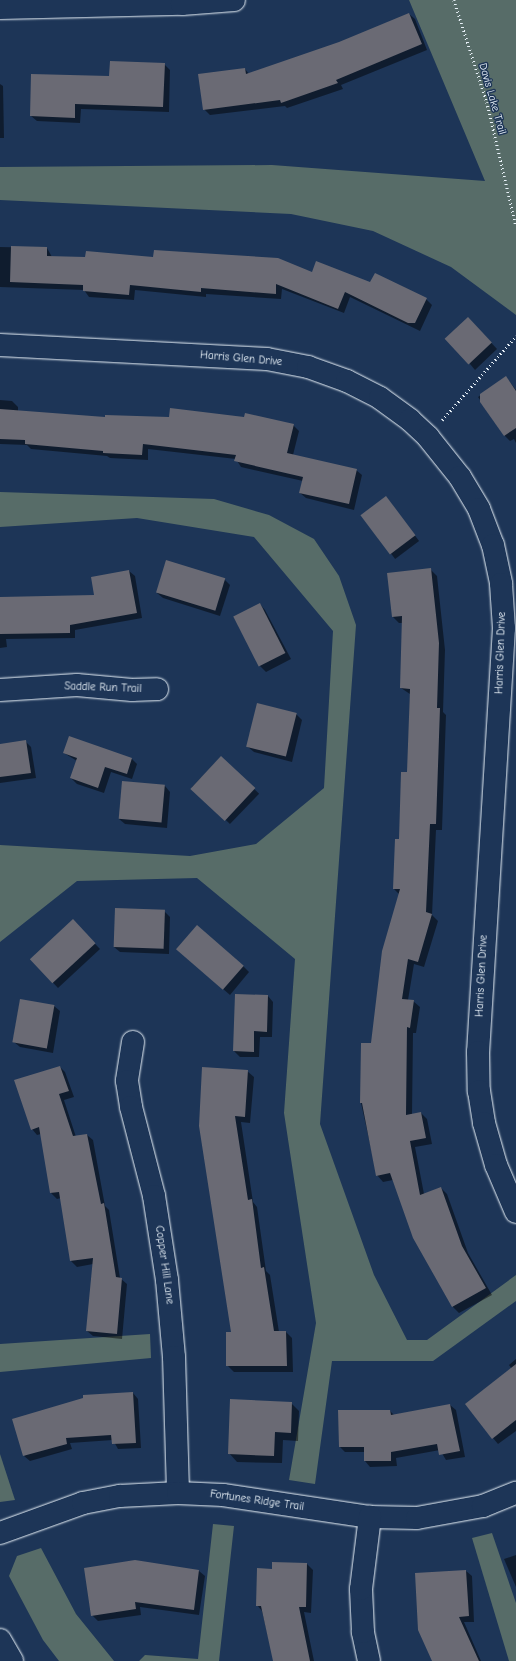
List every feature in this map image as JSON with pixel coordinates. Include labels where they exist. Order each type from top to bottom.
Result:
[{"type":"street","points":[[0,8],[182,4],[234,0]]},
{"type":"street","name":"Harris Glen Drive","points":[[0,345],[267,359],[308,366],[347,380],[380,398],[410,420],[428,437],[460,476],[479,509],[493,545],[501,584],[504,628],[478,1052],[484,1123],[496,1165],[516,1212]]},
{"type":"street","name":"Saddle Run Trail","points":[[0,690],[77,685],[132,690],[157,689]]},
{"type":"street","name":"Copper Hill Lane","points":[[133,1042],[129,1060],[128,1087],[154,1196],[167,1280],[174,1357],[178,1493]]},
{"type":"street","name":"Fortunes Ridge Trail","points":[[0,1533],[83,1503],[120,1496],[178,1493],[223,1495],[370,1517],[417,1518],[437,1516],[483,1506],[516,1493]]},
{"type":"street","points":[[369,1661],[363,1632],[362,1589],[370,1517]]},
{"type":"street","points":[[0,1640],[12,1661]]},
{"type":"path","name":"Davis Lake Trail","points":[[454,0],[487,102],[516,226]]},
{"type":"path","points":[[428,437],[516,336]]},
{"type":"green space","points":[[409,0],[516,0],[516,315],[451,267],[373,231],[291,214],[0,200],[0,167],[272,165],[485,181]]},
{"type":"green space","points":[[0,492],[214,499],[269,515],[314,539],[339,576],[356,625],[320,1124],[374,1275],[407,1340],[427,1340],[516,1275],[516,1301],[433,1361],[332,1361],[315,1484],[289,1480],[316,1323],[284,1113],[295,959],[197,878],[77,881],[0,942],[0,845],[190,856],[256,844],[324,788],[333,631],[254,537],[137,518],[0,527]]},
{"type":"green space","points":[[150,1334],[151,1358],[0,1372],[0,1344]]},
{"type":"green space","points":[[0,1454],[15,1500],[0,1502]]},
{"type":"green space","points":[[213,1524],[234,1526],[219,1661],[139,1661],[145,1655],[198,1659]]},
{"type":"green space","points":[[492,1533],[516,1603],[516,1661],[509,1661],[472,1538]]},
{"type":"green space","points":[[41,1548],[76,1614],[114,1661],[59,1661],[43,1640],[9,1576],[17,1556]]},
{"type":"building","points":[[409,13],[422,44],[336,80],[338,83],[281,103],[280,100],[203,110],[198,74],[245,68],[246,74],[339,42]]},
{"type":"building","points":[[110,61],[165,63],[163,107],[75,104],[75,118],[30,116],[31,74],[109,76]]},
{"type":"building","points":[[11,246],[47,247],[47,256],[85,257],[86,251],[153,257],[154,250],[278,258],[312,272],[316,261],[370,282],[375,273],[427,298],[415,323],[408,323],[345,292],[338,309],[276,284],[276,294],[201,288],[201,292],[130,285],[129,295],[83,291],[83,285],[10,282]]},
{"type":"building","points":[[468,317],[492,343],[468,364],[445,339]]},
{"type":"building","points":[[506,376],[516,391],[516,428],[504,436],[480,402],[480,394]]},
{"type":"building","points":[[170,408],[244,417],[245,413],[294,424],[287,453],[357,469],[349,504],[299,493],[303,477],[234,461],[236,455],[143,444],[142,455],[103,453],[103,451],[25,444],[25,440],[0,439],[0,409],[105,417],[105,415],[169,417]]},
{"type":"building","points":[[386,496],[415,535],[390,554],[360,515]]},
{"type":"building","points":[[166,560],[225,578],[215,611],[156,593]]},
{"type":"building","points":[[431,568],[439,643],[437,708],[440,708],[436,824],[430,824],[426,912],[432,914],[418,962],[408,959],[402,999],[414,1000],[410,1028],[407,1027],[406,1115],[421,1112],[426,1138],[410,1141],[420,1195],[441,1187],[462,1246],[486,1288],[452,1307],[413,1238],[390,1173],[376,1176],[362,1103],[360,1103],[361,1043],[371,1043],[382,951],[400,889],[393,889],[395,839],[399,839],[401,772],[407,772],[410,689],[400,688],[402,616],[392,617],[387,573]]},
{"type":"building","points":[[129,570],[137,613],[70,625],[70,633],[0,634],[0,597],[94,595],[91,577]]},
{"type":"building","points":[[260,603],[285,653],[259,667],[233,617]]},
{"type":"building","points":[[257,703],[297,713],[286,757],[246,747]]},
{"type":"building","points":[[69,736],[132,758],[127,774],[105,767],[98,788],[70,778],[77,758],[63,753]]},
{"type":"building","points":[[26,740],[31,773],[0,777],[0,744]]},
{"type":"building","points":[[221,756],[255,788],[225,821],[190,789]]},
{"type":"building","points":[[122,781],[165,785],[162,823],[119,819]]},
{"type":"building","points":[[115,908],[165,910],[164,949],[114,947]]},
{"type":"building","points":[[73,919],[96,943],[52,983],[30,959]]},
{"type":"building","points":[[197,925],[244,966],[223,990],[176,949]]},
{"type":"building","points":[[235,994],[268,995],[267,1032],[254,1031],[254,1052],[233,1051]]},
{"type":"building","points":[[20,999],[54,1005],[47,1048],[12,1042]]},
{"type":"building","points":[[60,1066],[69,1091],[59,1094],[73,1136],[87,1134],[101,1204],[104,1203],[116,1277],[122,1278],[117,1334],[86,1331],[93,1258],[70,1261],[59,1192],[50,1193],[39,1127],[31,1130],[14,1080]]},
{"type":"building","points":[[202,1067],[248,1070],[245,1117],[235,1116],[248,1200],[252,1199],[261,1268],[264,1267],[274,1331],[286,1331],[287,1366],[226,1366],[226,1332],[231,1332],[199,1126]]},
{"type":"building","points":[[516,1364],[516,1420],[492,1439],[465,1404]]},
{"type":"building","points":[[133,1392],[136,1443],[112,1444],[111,1435],[66,1438],[67,1444],[23,1456],[12,1419],[83,1398],[83,1395]]},
{"type":"building","points":[[230,1399],[292,1402],[291,1433],[275,1432],[274,1456],[228,1454]]},
{"type":"building","points":[[450,1404],[460,1451],[439,1455],[437,1444],[391,1452],[391,1461],[364,1461],[364,1447],[339,1447],[338,1410],[390,1410],[391,1415]]},
{"type":"building","points":[[135,1560],[199,1570],[194,1610],[135,1602],[136,1609],[91,1616],[84,1568]]},
{"type":"building","points":[[272,1562],[307,1563],[306,1607],[299,1607],[310,1661],[273,1661],[261,1606],[256,1606],[257,1568],[272,1569]]},
{"type":"building","points":[[466,1570],[469,1616],[459,1617],[479,1661],[432,1661],[418,1630],[415,1573]]}]
